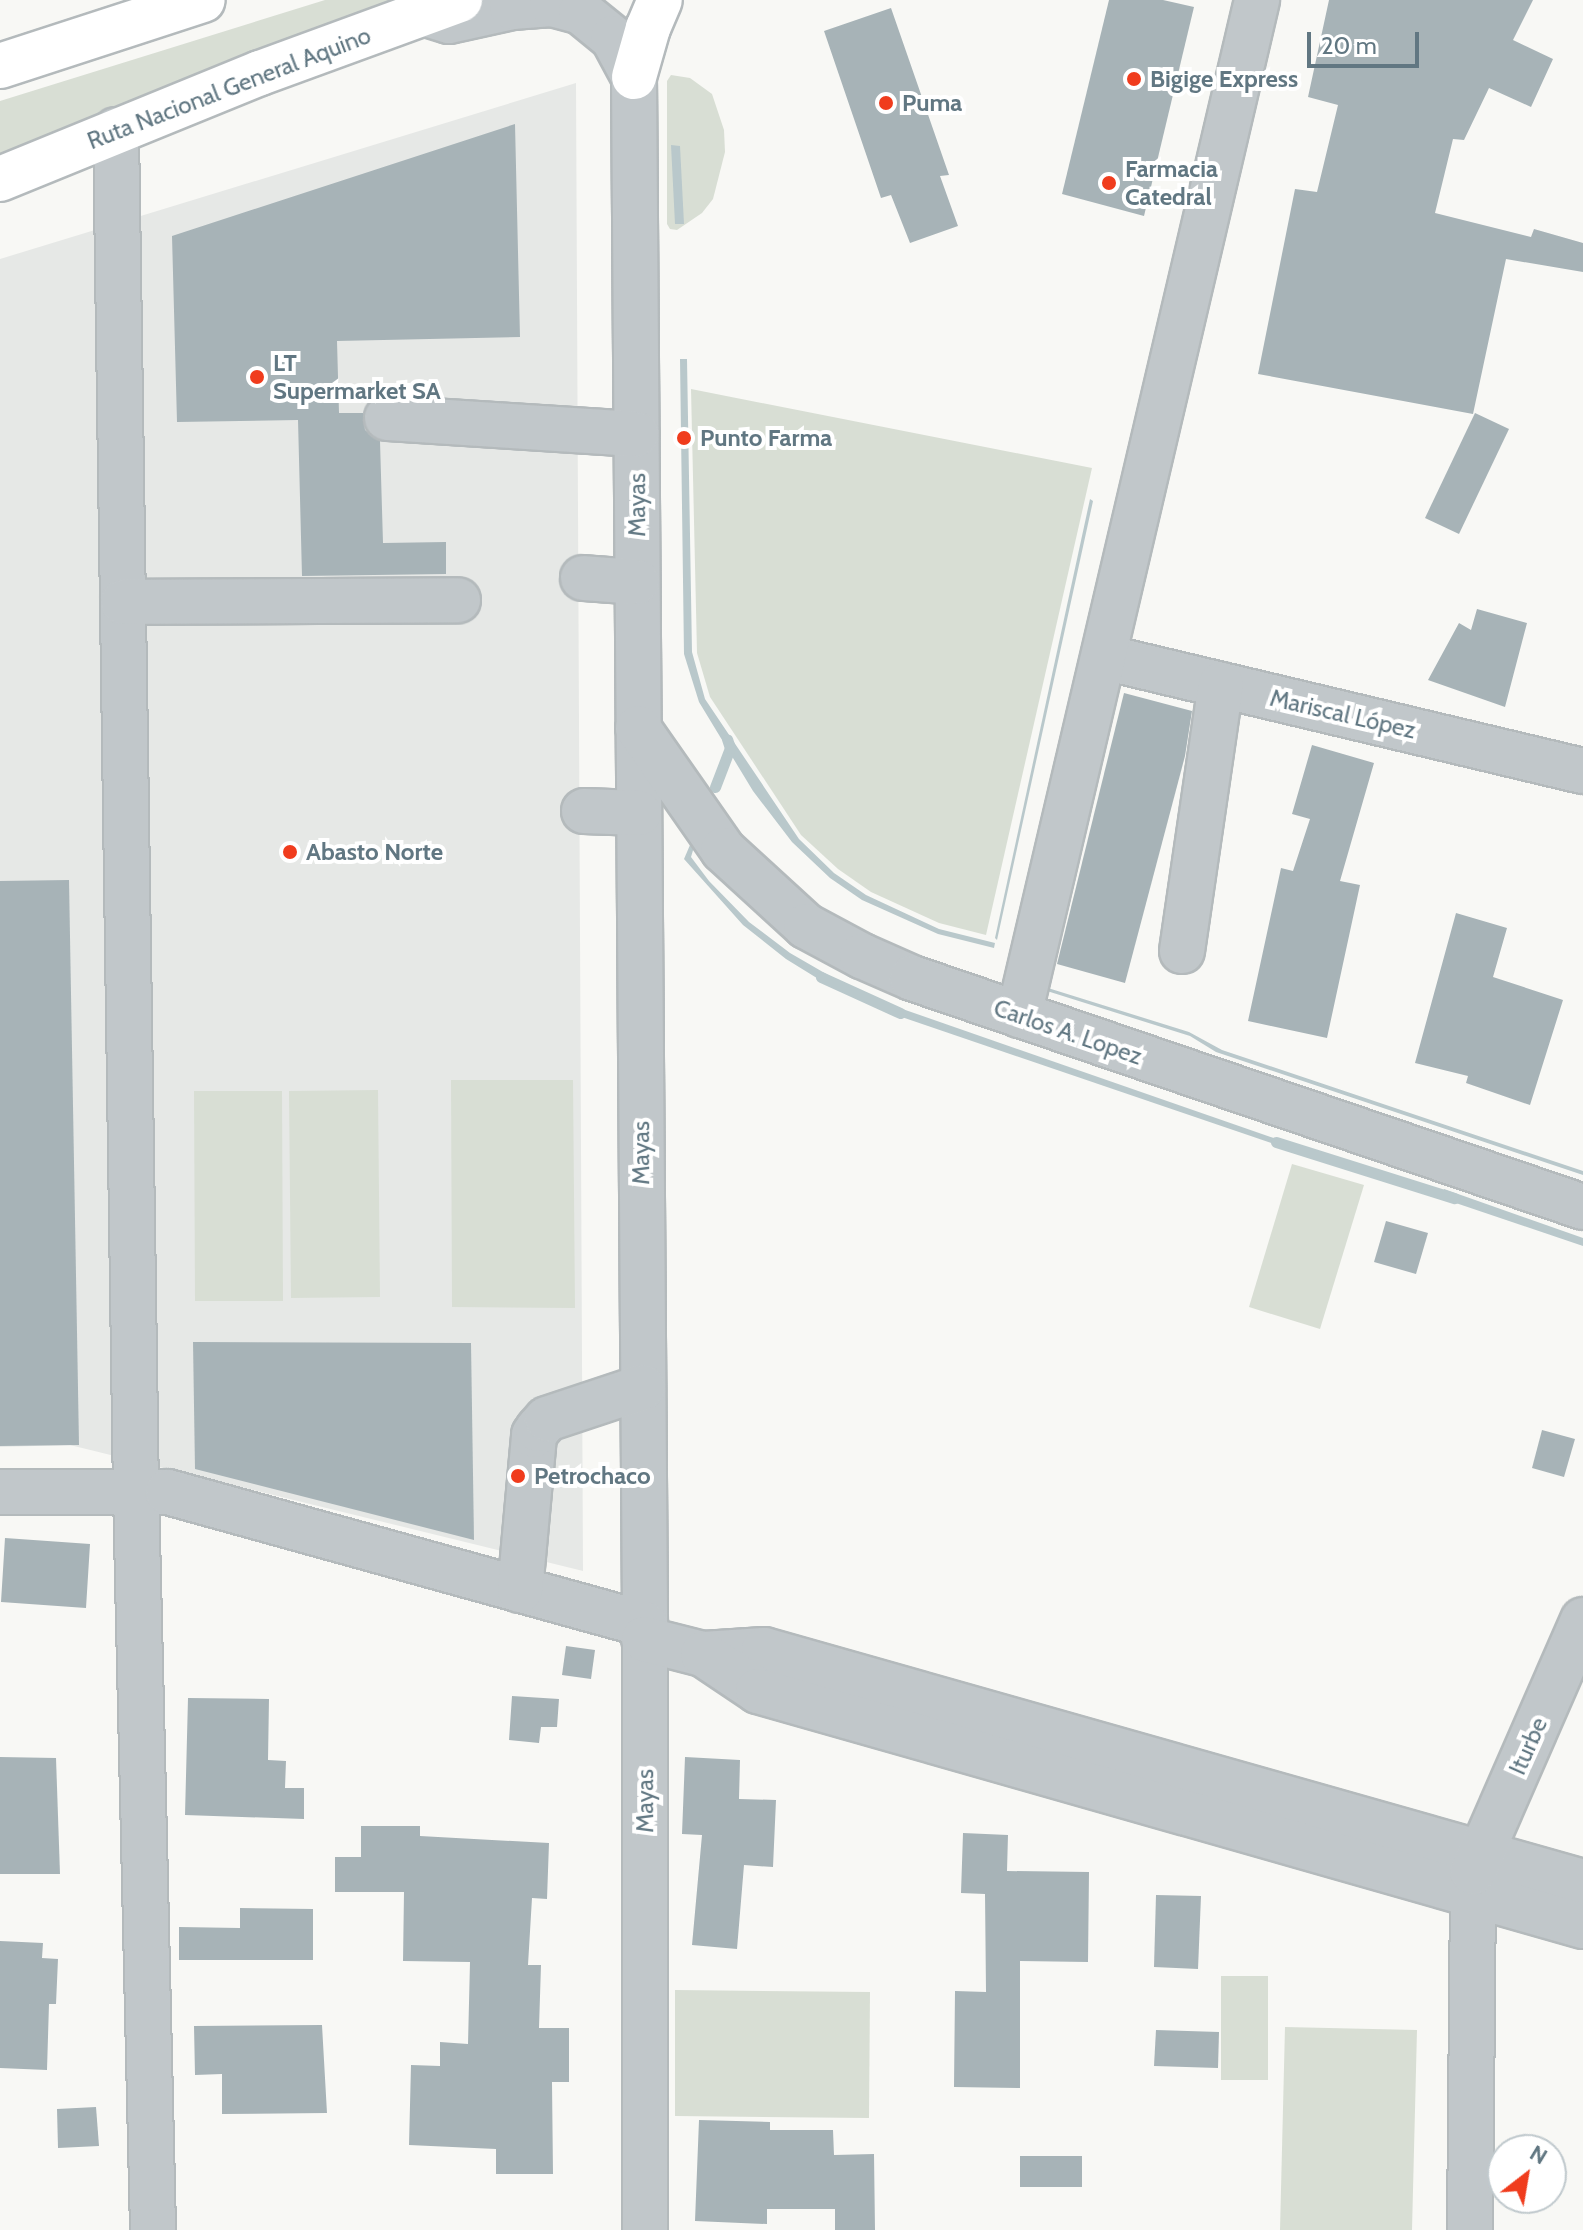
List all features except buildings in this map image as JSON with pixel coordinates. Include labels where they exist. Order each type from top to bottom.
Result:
[{"type":"highway","points":[[0,66],[203,0]]},
{"type":"highway","points":[[623,0],[638,62]]},
{"type":"highway","points":[[638,62],[660,0]]},
{"type":"highway","name":"Ruta Nacional General Aquino","points":[[0,179],[116,130],[442,7]]},
{"type":"street","points":[[1019,1015],[1257,0]]},
{"type":"street","points":[[442,7],[449,21],[512,7],[552,4],[581,12],[638,62]]},
{"type":"street","name":"Mayas","points":[[638,62],[636,434],[645,1632],[645,2230]]},
{"type":"street","points":[[116,130],[136,1492],[153,2230]]},
{"type":"street","points":[[387,418],[636,434]]},
{"type":"street","points":[[583,578],[637,582]]},
{"type":"street","points":[[123,602],[458,600]]},
{"type":"street","name":"Mariscal López","points":[[1104,657],[1583,771]]},
{"type":"street","points":[[1182,951],[1221,685]]},
{"type":"street","name":"Carlos A. Lopez","points":[[638,728],[723,850],[806,926],[912,978],[1583,1207]]},
{"type":"street","points":[[584,811],[639,813]]},
{"type":"street","points":[[520,1590],[534,1435],[547,1419],[643,1387]]},
{"type":"street","points":[[0,1492],[168,1492],[520,1590],[703,1654],[764,1650],[1475,1873],[1583,1926]]},
{"type":"street","name":"Iturbe","points":[[1475,1873],[1583,1620]]},
{"type":"street","points":[[1475,1873],[1583,1882]]},
{"type":"street","points":[[1470,2230],[1475,1873]]},
{"type":"shaded area","points":[[325,0],[401,0],[0,155],[0,101]]},
{"type":"shaded area","points":[[671,75],[690,78],[712,94],[724,130],[725,152],[713,199],[702,213],[677,230],[670,229],[667,224],[667,81]]},
{"type":"shaded area","name":"Abasto Norte","points":[[576,83],[583,1571],[70,1445],[0,1447],[0,259]]},
{"type":"shaded area","points":[[671,145],[680,146],[684,224],[675,224]]},
{"type":"shaded area","points":[[680,359],[687,359],[692,652],[705,699],[799,839],[834,873],[866,895],[939,929],[995,943],[994,948],[938,934],[862,900],[830,878],[792,842],[753,791],[699,702],[684,654]]},
{"type":"shaded area","points":[[691,389],[1092,468],[986,935],[939,923],[871,892],[838,869],[801,835],[710,697],[697,653]]},
{"type":"shaded area","points":[[1090,499],[1093,501],[997,940],[995,938]]},
{"type":"shaded area","points":[[690,845],[694,847],[691,857],[709,881],[749,922],[790,953],[835,979],[833,988],[786,959],[743,925],[684,859]]},
{"type":"shaded area","points":[[1048,988],[1189,1032],[1222,1050],[1583,1171],[1583,1175],[1216,1052],[1190,1036],[1047,991]]},
{"type":"shaded area","points":[[891,1005],[1291,1144],[1289,1149],[887,1012]]},
{"type":"shaded area","points":[[451,1080],[573,1080],[575,1308],[452,1307]]},
{"type":"shaded area","points":[[378,1090],[380,1297],[291,1298],[289,1091]]},
{"type":"shaded area","points":[[194,1091],[282,1091],[283,1301],[195,1301]]},
{"type":"shaded area","points":[[1292,1164],[1364,1185],[1320,1329],[1249,1307]]},
{"type":"shaded area","points":[[1444,1189],[1583,1238],[1583,1246],[1441,1198]]},
{"type":"shaded area","points":[[1221,1976],[1268,1976],[1268,2080],[1221,2080]]},
{"type":"shaded area","points":[[675,1990],[870,1992],[869,2118],[675,2116]]},
{"type":"shaded area","points":[[1285,2027],[1417,2030],[1412,2230],[1280,2230]]},
{"type":"waterway","points":[[715,787],[730,748],[727,739]]},
{"type":"waterway","points":[[821,977],[900,1013]]},
{"type":"waterway","points":[[1276,1142],[1454,1198]]},
{"type":"place","name":"Bigige Express","points":[[1134,79]]},
{"type":"place","name":"Puma","points":[[886,103]]},
{"type":"place","name":"Farmacia Catedral","points":[[1109,183]]},
{"type":"place","name":"LT Supermarket SA","points":[[257,377]]},
{"type":"place","name":"Punto Farma","points":[[684,438]]},
{"type":"place","name":"Abasto Norte","points":[[290,852]]},
{"type":"place","name":"Petrochaco","points":[[518,1476]]}]
